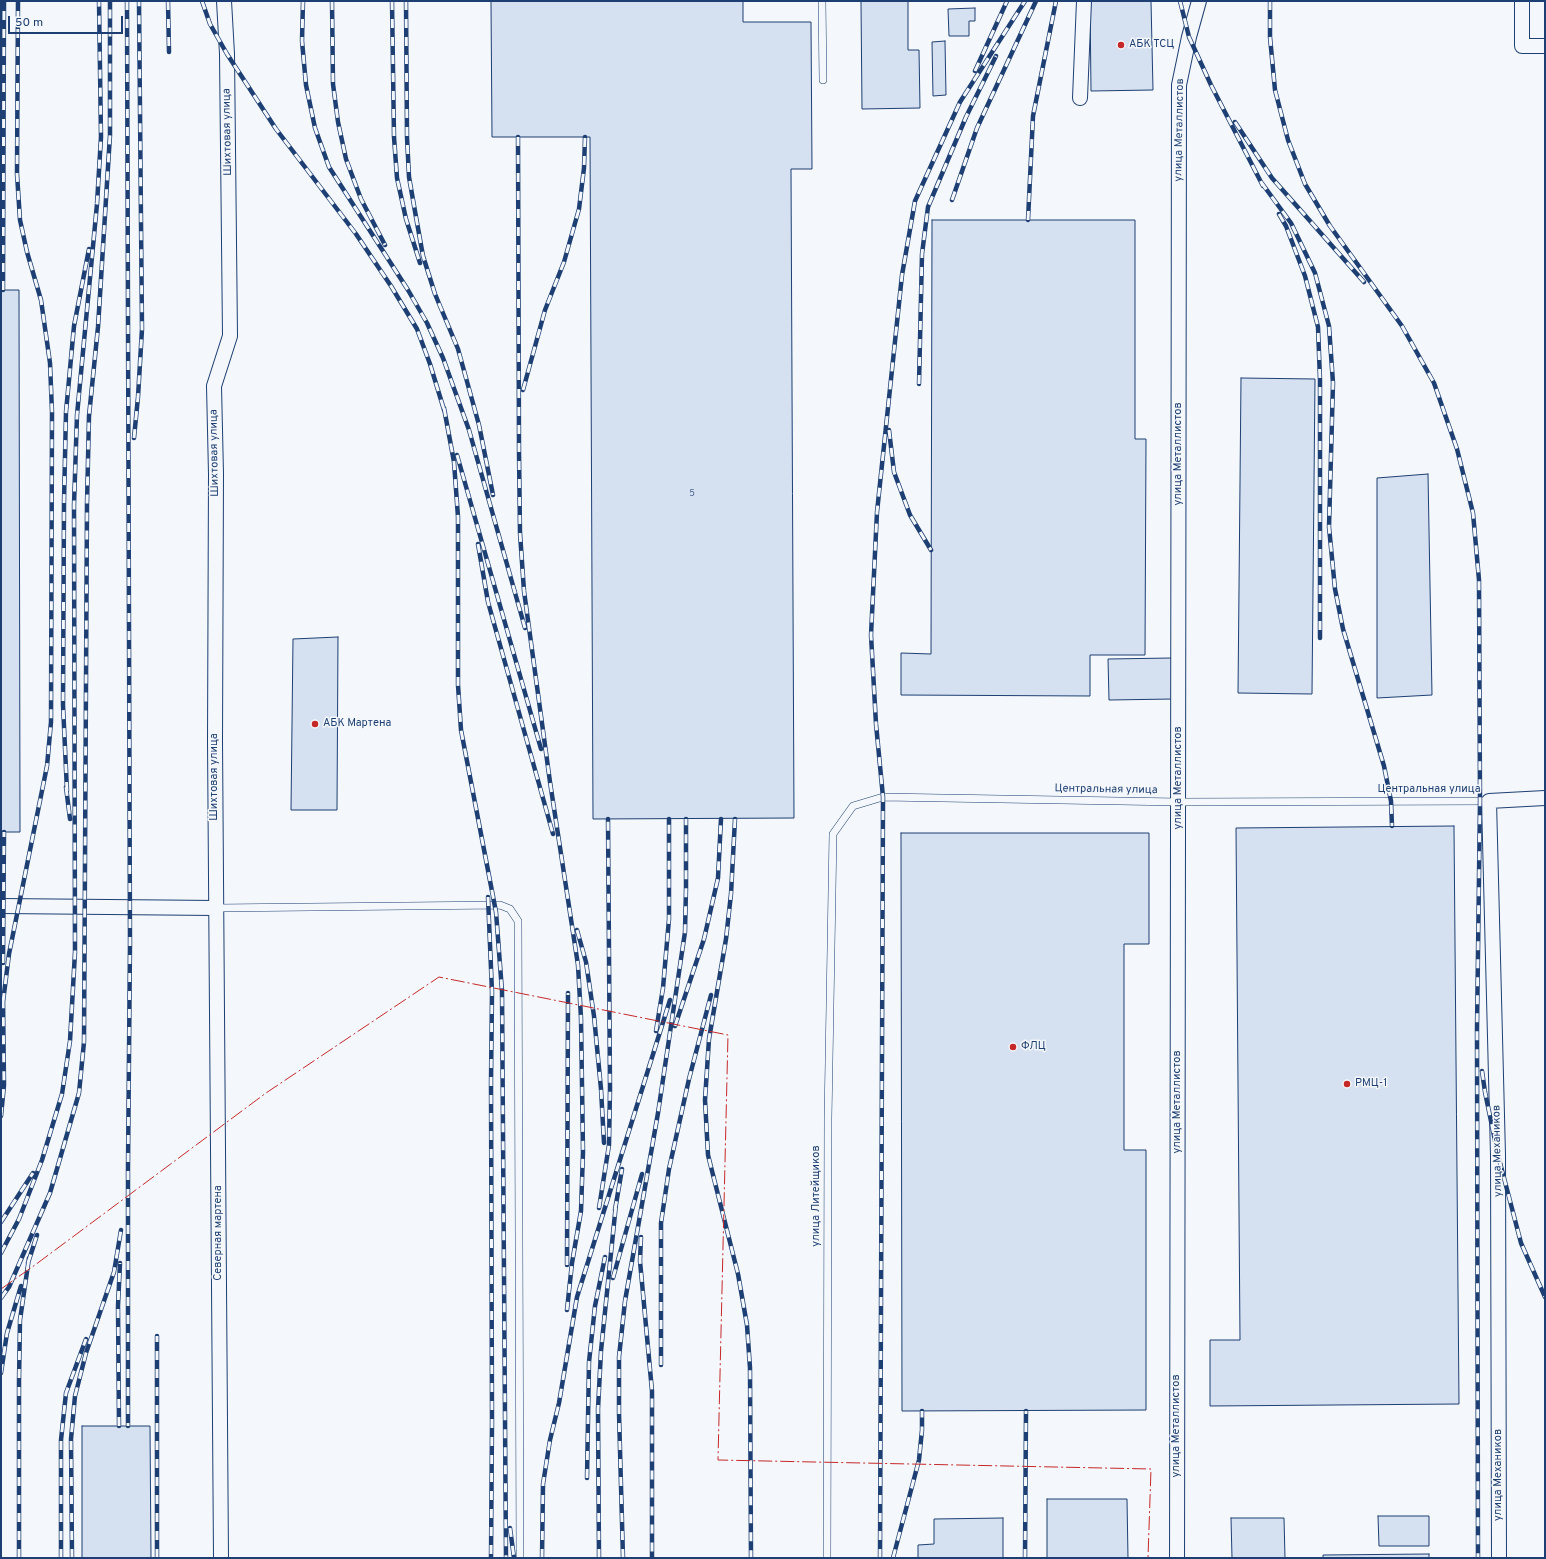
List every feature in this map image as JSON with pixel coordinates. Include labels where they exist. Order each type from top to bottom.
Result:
[{"type":"street","name":"Шихтовая улица","points":[[216,908],[216,474],[214,386],[230,336],[227,54],[224,1]]},
{"type":"street","points":[[1080,98],[1084,1]]},
{"type":"street","name":"улица Металлистов","points":[[1177,1558],[1179,85],[1189,36],[1200,1]]},
{"type":"street","points":[[1522,1],[1522,46],[1545,46]]},
{"type":"street","points":[[1489,801],[1545,798]]},
{"type":"street","name":"улица Механиков","points":[[1489,801],[1498,1154],[1499,1558]]},
{"type":"street","points":[[1,906],[216,908]]},
{"type":"street","name":"Северная мартена","points":[[216,908],[221,1558]]},
{"type":"lane","points":[[822,1],[823,80]]},
{"type":"lane","name":"Центральная улица","points":[[833,834],[853,806],[883,797],[1179,802],[1489,801]]},
{"type":"lane","name":"улица Литейщиков","points":[[827,1558],[828,1118],[833,834]]},
{"type":"lane","points":[[216,908],[500,905],[510,909],[518,921],[520,1558]]},
{"type":"building","points":[[491,1],[743,1],[743,22],[811,22],[812,169],[791,169],[794,818],[593,819],[590,137],[492,137]]},
{"type":"building","points":[[861,1],[908,1],[908,50],[919,50],[920,108],[862,109]]},
{"type":"building","name":"АБК ТСЦ","points":[[1090,1],[1151,1],[1153,90],[1091,91]]},
{"type":"building","points":[[975,8],[975,21],[969,21],[969,36],[949,36],[948,9]]},
{"type":"building","points":[[945,41],[946,95],[933,96],[932,42]]},
{"type":"building","points":[[932,220],[1135,220],[1135,439],[1146,439],[1145,655],[1090,655],[1090,696],[901,695],[901,653],[931,654]]},
{"type":"building","points":[[1,290],[19,290],[20,832],[1,832]]},
{"type":"building","points":[[1241,378],[1315,379],[1312,694],[1238,693]]},
{"type":"building","points":[[1428,474],[1432,695],[1377,698],[1377,478]]},
{"type":"building","name":"АБК Мартена","points":[[338,637],[337,810],[291,810],[293,639]]},
{"type":"building","points":[[1172,658],[1173,699],[1109,700],[1108,659]]},
{"type":"building","name":"РМЦ-1","points":[[1454,826],[1459,1404],[1210,1406],[1210,1340],[1240,1340],[1236,828]]},
{"type":"building","name":"ФЛЦ","points":[[901,833],[1149,833],[1149,944],[1124,944],[1124,1150],[1146,1150],[1146,1410],[902,1411]]},
{"type":"building","points":[[82,1426],[150,1426],[151,1558],[82,1558]]},
{"type":"building","points":[[1047,1499],[1127,1499],[1128,1558],[1047,1558]]},
{"type":"building","points":[[1378,1516],[1429,1516],[1429,1546],[1379,1546]]},
{"type":"building","points":[[1003,1518],[1003,1558],[918,1558],[918,1545],[934,1544],[934,1519]]},
{"type":"building","points":[[1231,1518],[1284,1518],[1285,1558],[1232,1558]]},
{"type":"building","points":[[1429,1554],[1429,1558],[1323,1558],[1323,1555]]},
{"type":"railway","points":[[3,290],[4,1]]},
{"type":"railway","points":[[3,1002],[9,954],[47,766],[51,722],[52,412],[50,363],[41,300],[27,252],[20,220],[17,174],[18,1]]},
{"type":"railway","points":[[1,1253],[19,1219],[42,1160],[62,1094],[70,1041],[75,952],[74,505],[77,415],[97,204],[101,137],[99,1]]},
{"type":"railway","points":[[1,1298],[9,1287],[50,1193],[79,1093],[84,1042],[87,504],[89,416],[98,327],[110,135],[110,1]]},
{"type":"railway","points":[[127,1],[130,942],[128,1426]]},
{"type":"railway","points":[[134,438],[142,329],[139,1]]},
{"type":"railway","points":[[168,1],[169,52]]},
{"type":"railway","points":[[202,1],[210,24],[227,54],[276,129],[356,234],[391,286],[417,329],[430,364],[445,413]]},
{"type":"railway","points":[[303,1],[302,41],[306,85],[315,128],[329,167],[408,290],[427,323],[443,358],[469,430],[525,628]]},
{"type":"railway","points":[[332,1],[333,84],[338,122],[346,159],[361,199],[385,245]]},
{"type":"railway","points":[[392,1],[394,137],[397,178],[406,219],[420,263]]},
{"type":"railway","points":[[406,1],[407,137],[409,177],[416,217],[423,256],[435,294],[458,349],[479,425],[493,495]]},
{"type":"railway","points":[[975,71],[1007,1]]},
{"type":"railway","points":[[880,1558],[883,797],[876,724],[871,635],[877,512],[902,275],[915,201],[960,102],[1025,1]]},
{"type":"railway","points":[[952,200],[977,128],[1036,1]]},
{"type":"railway","points":[[1028,220],[1033,116],[1056,1]]},
{"type":"railway","points":[[1180,1],[1189,37],[1211,85],[1263,186]]},
{"type":"railway","points":[[1270,1],[1270,37],[1275,90],[1288,140],[1305,184],[1330,226],[1402,326],[1434,383],[1457,449],[1473,513],[1479,580],[1480,801],[1477,1029],[1478,1558]]},
{"type":"railway","points":[[919,384],[922,254],[928,207],[966,117],[996,56]]},
{"type":"railway","points":[[1235,122],[1272,178],[1364,282]]},
{"type":"railway","points":[[518,137],[520,533],[524,591],[550,782],[578,965],[581,1018],[583,1152],[581,1211],[572,1263],[567,1310]]},
{"type":"railway","points":[[523,390],[545,310],[564,262],[579,209],[584,168],[585,137]]},
{"type":"railway","points":[[1261,182],[1291,223],[1315,273],[1329,326],[1333,383],[1329,527],[1335,589],[1343,629],[1384,766],[1391,801],[1392,826]]},
{"type":"railway","points":[[1279,214],[1286,226],[1305,276],[1318,327],[1320,380],[1320,638]]},
{"type":"railway","points":[[67,791],[63,705],[66,412],[74,326],[89,249]]},
{"type":"railway","points":[[444,408],[454,462],[458,517],[458,685],[461,730],[496,912],[502,991],[506,1558]]},
{"type":"railway","points":[[889,430],[894,472],[910,515],[931,550]]},
{"type":"railway","points":[[457,455],[541,749]]},
{"type":"railway","points":[[478,544],[488,602],[553,834]]},
{"type":"railway","points":[[66,787],[70,819]]},
{"type":"railway","points":[[599,1208],[609,1145],[608,819]]},
{"type":"railway","points":[[656,1031],[663,988],[669,919],[669,819]]},
{"type":"railway","points":[[623,1558],[619,1357],[625,1301],[658,1113],[685,932],[686,819]]},
{"type":"railway","points":[[675,1026],[704,939],[718,878],[721,819]]},
{"type":"railway","points":[[735,819],[731,894],[726,939],[709,1039],[705,1100],[708,1155],[738,1274],[747,1325],[750,1368],[751,1558]]},
{"type":"railway","points":[[3,963],[4,832]]},
{"type":"railway","points":[[488,897],[492,992],[491,1558]]},
{"type":"railway","points":[[577,930],[586,962],[594,1016],[601,1089],[604,1143]]},
{"type":"railway","points":[[567,1265],[568,993]]},
{"type":"railway","points":[[661,1365],[661,1223],[669,1169],[689,1079],[711,995]]},
{"type":"railway","points":[[1,1116],[4,1085],[3,997]]},
{"type":"railway","points":[[542,1558],[543,1484],[550,1440],[559,1403],[577,1297],[670,1000]]},
{"type":"railway","points":[[1482,1071],[1498,1155],[1521,1243],[1545,1297]]},
{"type":"railway","points":[[615,1210],[622,1169]]},
{"type":"railway","points":[[1,1222],[33,1173]]},
{"type":"railway","points":[[613,1278],[642,1174]]},
{"type":"railway","points":[[599,1558],[598,1409],[601,1351],[616,1204]]},
{"type":"railway","points":[[72,1558],[71,1439],[75,1396],[86,1353],[114,1272],[121,1230]]},
{"type":"railway","points":[[28,1263],[37,1235]]},
{"type":"railway","points":[[641,1237],[640,1261],[652,1391],[652,1558]]},
{"type":"railway","points":[[587,1478],[589,1362],[595,1306],[605,1257]]},
{"type":"railway","points":[[19,1558],[20,1320],[29,1258]]},
{"type":"railway","points":[[119,1426],[118,1306],[120,1263]]},
{"type":"railway","points":[[1,1373],[7,1333],[21,1286]]},
{"type":"railway","points":[[157,1336],[157,1558]]},
{"type":"railway","points":[[61,1558],[61,1440],[66,1393],[86,1339]]},
{"type":"railway","points":[[893,1558],[919,1460],[922,1411]]},
{"type":"railway","points":[[1025,1558],[1026,1411]]},
{"type":"railway","points":[[510,1528],[514,1558]]},
{"type":"power","points":[[1,1289],[266,1093],[439,977],[728,1035],[718,1460],[1151,1469],[1148,1558]]},
{"type":"place","name":"АБК ТСЦ","points":[[1121,45]]},
{"type":"place","name":"АБК Мартена","points":[[315,724]]},
{"type":"place","name":"ФЛЦ","points":[[1013,1047]]},
{"type":"place","name":"РМЦ-1","points":[[1347,1084]]}]
